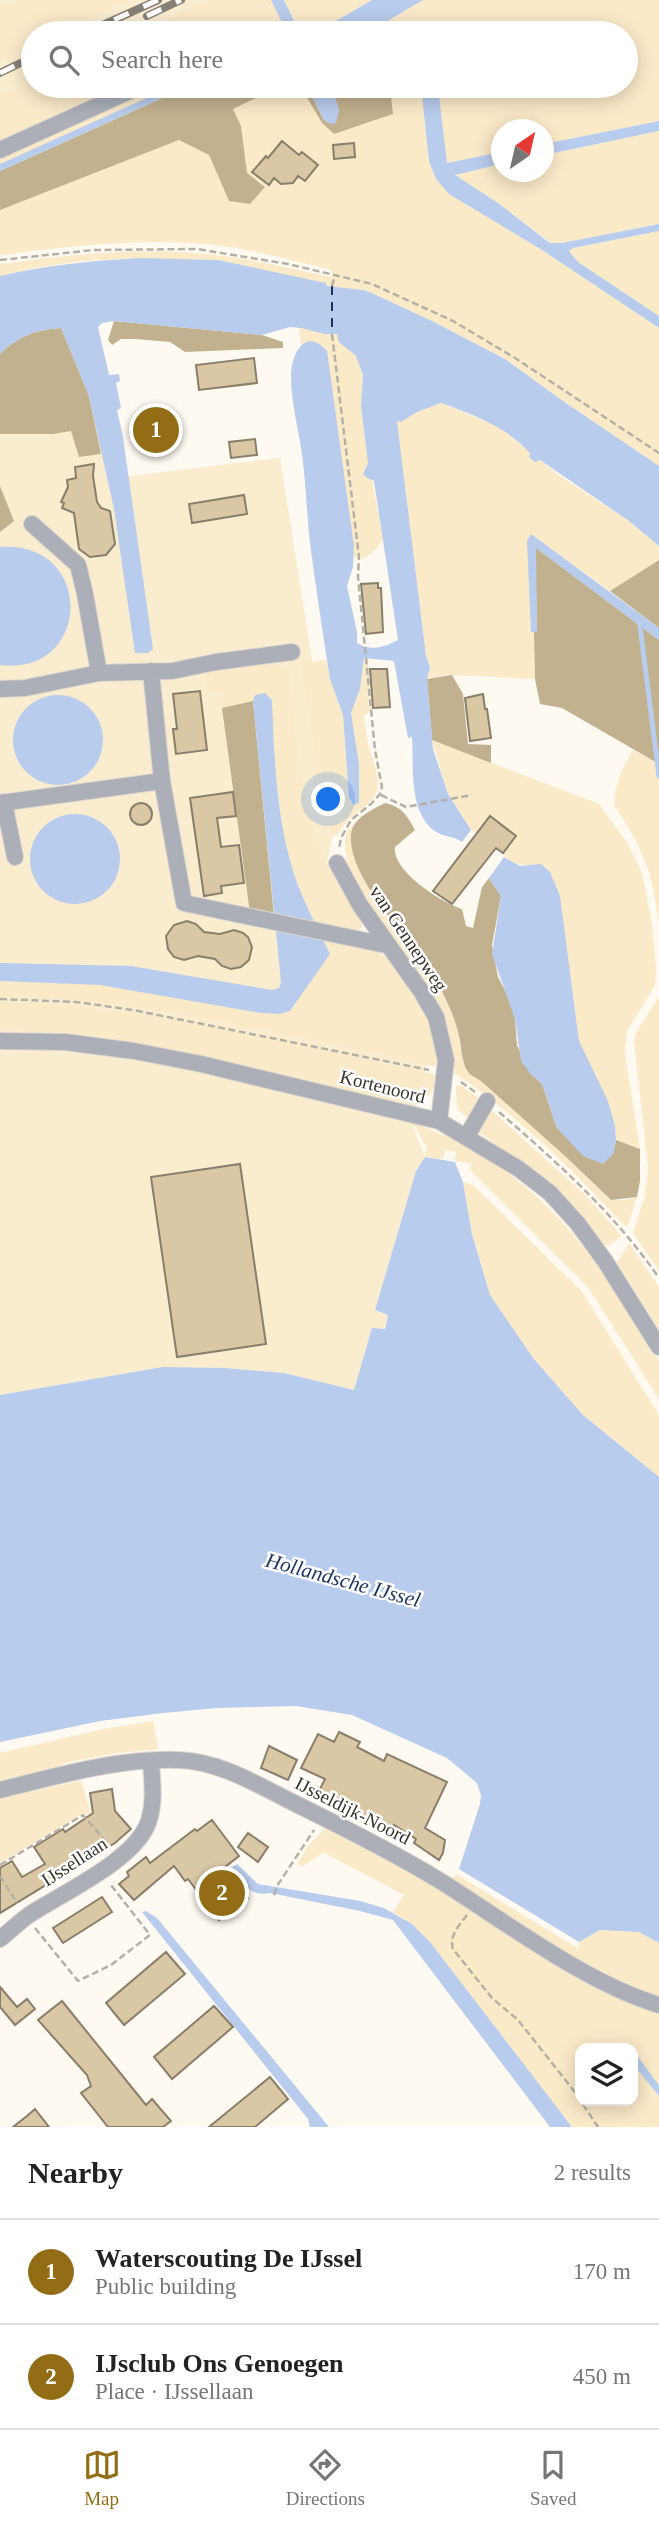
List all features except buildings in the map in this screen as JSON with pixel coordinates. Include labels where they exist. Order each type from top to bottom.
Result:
[{"type":"street","points":[[0,150],[115,98]]},
{"type":"street","points":[[32,524],[78,565],[86,594],[99,673]]},
{"type":"street","points":[[0,689],[25,688],[99,673],[172,671],[292,652]]},
{"type":"street","points":[[151,671],[162,781],[184,903],[386,944]]},
{"type":"street","points":[[15,857],[2,803],[162,781]]},
{"type":"street","name":"van Gennepweg","points":[[337,863],[359,905],[421,990],[436,1017],[445,1047],[446,1074],[439,1121]]},
{"type":"street","name":"Kortenoord","points":[[0,1041],[65,1042],[134,1051],[201,1064],[439,1121],[519,1169],[550,1194],[578,1224],[606,1261],[659,1347]]},
{"type":"street","points":[[467,1136],[487,1101]]},
{"type":"street","name":"IJsseldijk-Noord","points":[[0,1790],[85,1769],[151,1761],[180,1760],[215,1766],[395,1853],[616,1988],[659,2005]]},
{"type":"street","name":"IJssellaan","points":[[0,1939],[26,1917],[120,1858],[134,1845],[149,1821],[153,1793],[151,1761]]},
{"type":"path","points":[[0,260],[94,250],[197,249],[248,256],[385,289],[453,321],[516,358],[659,453]]},
{"type":"path","points":[[332,286],[335,275]]},
{"type":"path","points":[[332,334],[359,557],[358,577],[375,750],[382,781],[380,794],[351,820],[341,838],[337,863]]},
{"type":"path","points":[[380,794],[406,807],[472,795]]},
{"type":"path","name":"Kortenoord","points":[[0,999],[76,1002],[133,1010],[446,1074],[464,1083],[487,1101],[578,1182],[629,1236],[659,1278]]},
{"type":"path","points":[[0,1865],[83,1815],[120,1858]]},
{"type":"path","points":[[274,1895],[277,1886],[322,1817]]},
{"type":"path","points":[[0,1876],[26,1917],[78,1981],[111,1965],[150,1935],[100,1871]]},
{"type":"path","points":[[475,1904],[453,1936],[453,1949],[492,1998],[518,2020],[574,2091],[598,2127]]},
{"type":"shaded area","points":[[0,0],[276,0],[282,21],[21,21],[21,98],[154,98],[0,168]]},
{"type":"shaded area","points":[[20,0],[127,0],[82,21],[21,21],[21,50],[0,60],[0,8]]},
{"type":"shaded area","points":[[208,0],[271,0],[281,21],[163,21]]},
{"type":"shaded area","points":[[284,0],[372,0],[336,21],[294,21]]},
{"type":"shaded area","points":[[423,0],[659,0],[659,121],[554,142],[554,119],[491,119],[491,154],[447,163],[439,98],[638,98],[638,21],[387,21]]},
{"type":"shaded area","points":[[21,87],[21,98],[146,98],[0,164],[0,96]]},
{"type":"shaded area","points":[[162,98],[256,98],[233,109],[241,126],[247,173],[265,187],[250,204],[229,201],[209,155],[179,140],[0,210],[0,171]]},
{"type":"shaded area","points":[[256,98],[307,98],[322,123],[334,134],[392,114],[391,98],[423,98],[429,161],[449,194],[542,250],[659,328],[659,466],[505,359],[364,290],[139,258],[82,261],[0,276],[0,264],[80,255],[162,251],[230,257],[331,277],[332,270],[289,259],[231,247],[190,243],[108,244],[0,255],[0,210],[179,140],[209,155],[229,201],[247,173],[241,126],[233,109]]},
{"type":"shaded area","points":[[307,98],[313,98],[324,120],[339,110],[335,98],[391,98],[393,114],[334,134],[322,123]]},
{"type":"shaded area","points":[[659,131],[659,224],[551,243],[498,203],[454,175],[491,166],[491,182],[554,182],[554,153]]},
{"type":"shaded area","points":[[659,231],[659,316],[578,262],[569,251],[573,248]]},
{"type":"shaded area","points":[[75,301],[113,478],[280,458],[337,817],[324,877],[428,1060],[411,1122],[425,1157],[416,1171],[375,1310],[388,1315],[384,1329],[372,1328],[354,1390],[284,1373],[163,1367],[0,1395],[0,329]]},
{"type":"shaded area","points":[[114,321],[262,335],[283,342],[283,348],[185,352],[170,342],[135,339],[121,339],[112,345],[108,340]]},
{"type":"shaded area","points":[[61,328],[89,396],[101,454],[79,457],[71,431],[53,434],[0,434],[0,354],[28,335]]},
{"type":"shaded area","points":[[299,328],[338,334],[339,342],[355,356],[361,367],[362,415],[383,539],[365,558],[354,557],[327,352],[311,342],[301,344]]},
{"type":"shaded area","points":[[441,403],[499,427],[560,476],[629,521],[659,546],[659,560],[610,591],[531,534],[531,632],[534,632],[535,679],[452,675],[427,678],[430,667],[426,656],[397,421],[401,422],[417,412]]},
{"type":"shaded area","points":[[0,486],[14,521],[0,532]]},
{"type":"shaded area","points":[[535,547],[659,640],[659,764],[562,708],[540,704],[535,679]]},
{"type":"shaded area","points":[[659,560],[659,628],[610,591]]},
{"type":"shaded area","points":[[364,658],[368,659],[371,710],[364,716],[368,743],[377,773],[377,788],[371,801],[349,820],[337,836],[332,834],[321,791],[301,663],[327,660],[330,679],[343,715],[351,803],[359,802],[359,764],[351,713],[360,689]]},
{"type":"shaded area","points":[[270,663],[280,665],[289,673],[299,759],[312,823],[328,864],[361,920],[362,926],[358,933],[316,925],[290,862],[280,807],[271,700],[256,695],[253,701],[222,708],[219,692],[209,692],[210,688],[206,687],[205,671]]},
{"type":"shaded area","points":[[452,675],[463,694],[468,744],[491,745],[491,763],[432,740],[427,679]]},
{"type":"shaded area","points":[[253,701],[274,917],[250,913],[222,708]]},
{"type":"shaded area","points":[[432,740],[599,804],[628,844],[642,873],[652,924],[656,968],[655,985],[627,1031],[625,1054],[640,1149],[616,1140],[615,1126],[579,1041],[560,896],[541,864],[520,864],[507,858],[503,853],[516,836],[490,816],[477,833],[471,830],[448,794]]},
{"type":"shaded area","points":[[633,750],[659,764],[659,924],[650,874],[640,848],[614,805],[620,776]]},
{"type":"shaded area","points":[[385,803],[403,812],[415,830],[395,847],[401,866],[431,893],[462,909],[466,926],[473,928],[482,887],[489,878],[501,896],[492,945],[498,977],[508,996],[515,1019],[517,1045],[530,1073],[542,1084],[557,1128],[613,1154],[616,1140],[640,1149],[637,1197],[611,1200],[565,1156],[468,1072],[455,1023],[439,986],[371,892],[353,853],[351,835],[355,824],[364,815]]},
{"type":"shaded area","points":[[353,825],[353,846],[358,867],[382,909],[439,986],[455,1023],[468,1072],[565,1156],[610,1200],[637,1197],[628,1225],[625,1226],[523,1125],[454,1073],[447,1032],[347,868],[345,841],[347,832]]},
{"type":"shaded area","points":[[322,938],[367,947],[392,963],[421,1003],[434,1035],[438,1064],[431,1066],[163,1011],[54,998],[0,996],[0,981],[100,985],[261,1013]]},
{"type":"shaded area","points":[[659,997],[659,1271],[633,1233],[645,1196],[648,1167],[634,1041],[637,1031]]},
{"type":"shaded area","points":[[0,1002],[54,1004],[163,1018],[433,1074],[438,1078],[429,1095],[414,1102],[400,1102],[133,1042],[66,1033],[0,1030]]},
{"type":"shaded area","points":[[456,1085],[462,1086],[482,1101],[468,1118],[457,1109]]},
{"type":"shaded area","points":[[489,1108],[584,1194],[622,1236],[608,1246],[602,1244],[548,1182],[476,1130]]},
{"type":"shaded area","points":[[411,1122],[479,1154],[509,1174],[562,1222],[607,1280],[653,1350],[659,1362],[659,1399],[588,1287],[469,1169],[472,1164],[455,1161],[456,1152],[445,1150],[443,1159],[425,1157],[427,1145]]},
{"type":"shaded area","points":[[463,1182],[473,1185],[582,1292],[659,1415],[659,1477],[583,1415],[533,1358],[490,1295],[472,1234]]},
{"type":"shaded area","points":[[629,1243],[659,1287],[659,1329],[617,1263]]},
{"type":"shaded area","points":[[153,1721],[158,1749],[64,1763],[56,1770],[0,1783],[0,1753],[104,1729]]},
{"type":"shaded area","points":[[81,1781],[92,1815],[83,1813],[0,1863],[0,1797]]},
{"type":"shaded area","points":[[326,1828],[333,1829],[659,2011],[659,2085],[638,2057],[638,2043],[575,2043],[575,2106],[638,2106],[638,2070],[659,2096],[659,2127],[572,2127],[430,1942],[412,1924],[393,1912],[404,1895],[323,1852],[303,1866],[297,1864],[308,1846]]},
{"type":"shaded area","points":[[456,1874],[579,1949],[579,1942],[600,1930],[639,1932],[659,1943],[659,1998],[605,1973],[527,1929],[452,1881]]},
{"type":"water","points":[[271,0],[284,0],[294,21],[281,21]]},
{"type":"water","points":[[372,0],[423,0],[387,21],[336,21]]},
{"type":"water","points":[[146,98],[162,98],[0,171],[0,164]]},
{"type":"water","points":[[313,98],[336,98],[339,110],[336,123],[331,124],[324,120]]},
{"type":"water","points":[[422,98],[439,98],[447,163],[491,154],[491,166],[455,175],[498,203],[550,243],[659,224],[659,231],[569,251],[578,262],[659,316],[659,328],[542,250],[449,194],[436,179],[429,161]]},
{"type":"water","points":[[659,121],[659,131],[554,153],[554,142]]},
{"type":"water","points":[[139,258],[218,260],[326,283],[327,286],[364,290],[374,294],[505,359],[659,466],[659,546],[629,521],[540,460],[535,462],[529,457],[530,453],[510,435],[488,422],[441,403],[417,412],[401,422],[397,421],[426,656],[430,667],[427,679],[433,749],[448,794],[471,830],[462,842],[436,832],[421,814],[414,789],[412,737],[408,738],[394,661],[364,658],[360,689],[351,713],[359,764],[359,803],[354,805],[349,798],[343,715],[330,679],[310,543],[302,451],[291,388],[294,360],[306,342],[319,344],[327,351],[354,546],[353,567],[347,586],[357,643],[378,648],[398,640],[374,481],[363,474],[368,463],[361,406],[363,375],[356,356],[339,342],[337,334],[290,327],[262,335],[114,321],[102,323],[98,327],[109,375],[119,374],[120,381],[116,383],[121,408],[117,410],[153,649],[148,653],[135,653],[114,509],[89,396],[61,328],[28,335],[0,354],[0,276],[69,264]]},
{"type":"water","points":[[531,534],[659,628],[659,640],[536,548],[537,632],[531,632],[527,541]]},
{"type":"water","points":[[0,547],[31,551],[53,564],[66,584],[70,608],[66,631],[52,651],[30,663],[0,665]]},
{"type":"water","points":[[265,693],[272,700],[275,760],[285,841],[302,896],[330,954],[290,1011],[279,1014],[261,1013],[100,985],[0,981],[0,963],[131,966],[272,990],[279,988],[281,982],[253,701],[255,695]]},
{"type":"water","points":[[58,695],[75,698],[90,708],[100,723],[103,740],[100,757],[90,772],[75,782],[58,785],[41,782],[26,772],[16,757],[13,740],[16,723],[26,708],[41,698]]},
{"type":"water","points":[[75,814],[92,817],[107,827],[117,842],[120,859],[117,876],[107,891],[92,901],[75,904],[58,901],[43,891],[33,876],[30,859],[33,842],[43,827],[58,817]]},
{"type":"water","points":[[504,857],[520,866],[541,864],[550,872],[560,896],[579,1041],[608,1101],[615,1126],[613,1154],[603,1164],[583,1156],[557,1128],[542,1084],[521,1061],[515,1019],[492,954],[501,896],[489,878]]},
{"type":"water","name":"Hollandsche IJssel","points":[[425,1157],[455,1162],[463,1182],[472,1234],[490,1295],[533,1358],[583,1415],[659,1477],[659,1943],[639,1932],[600,1930],[579,1942],[459,1869],[480,1804],[481,1795],[477,1783],[447,1758],[352,1715],[296,1706],[217,1708],[100,1721],[0,1742],[0,1395],[163,1367],[284,1373],[354,1390],[372,1328],[385,1329],[388,1315],[375,1310],[416,1171]]},
{"type":"water","points":[[237,1864],[258,1884],[360,1901],[384,1908],[412,1924],[430,1942],[572,2127],[550,2127],[393,1920],[270,1893],[257,1893],[247,1888],[231,1868]]},
{"type":"water","points":[[146,1911],[157,1918],[329,2127],[310,2127],[308,2119],[142,1912]]},
{"type":"water","points":[[638,2057],[659,2085],[659,2096],[638,2070]]},
{"type":"waterway","points":[[640,626],[659,776]]},
{"type":"ferry route","points":[[332,286],[332,334]]},
{"type":"railway","points":[[112,21],[158,0]]},
{"type":"railway","points":[[147,16],[181,0]]},
{"type":"railway","points":[[0,73],[21,63]]},
{"type":"place","name":"Waterscouting De IJssel","points":[[156,430]]},
{"type":"place","name":"IJsclub Ons Genoegen","points":[[222,1893]]}]
